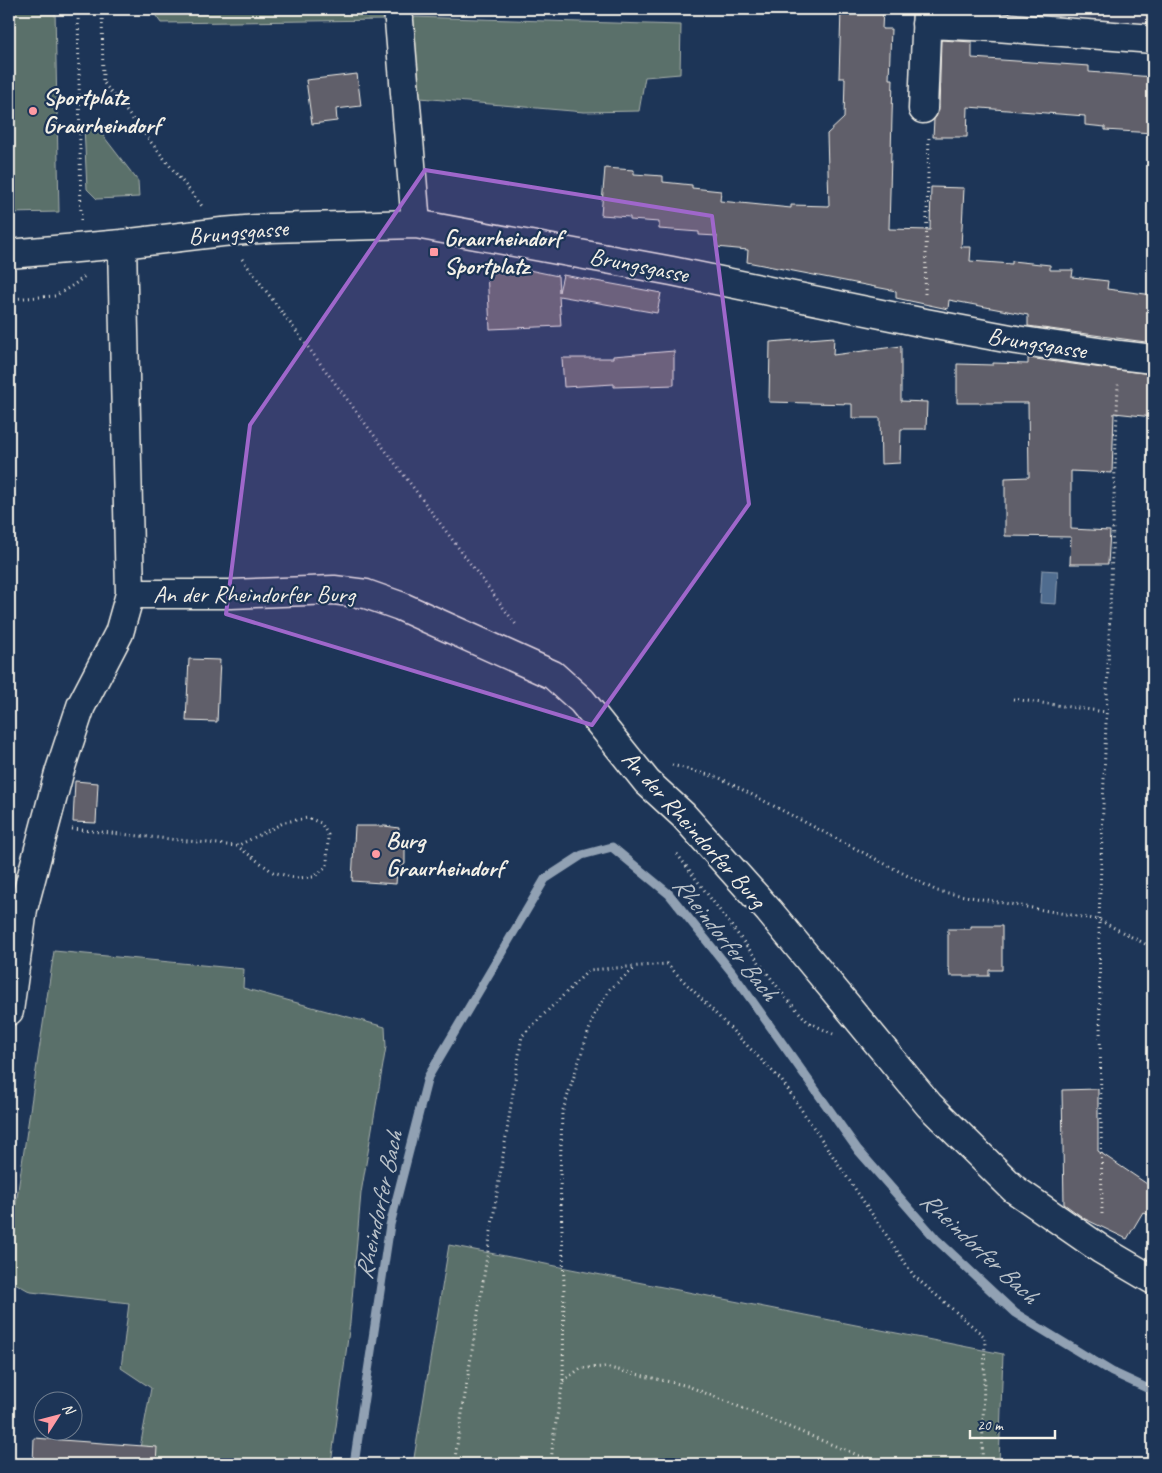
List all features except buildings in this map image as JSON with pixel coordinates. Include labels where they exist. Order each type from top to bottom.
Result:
[{"type":"street","points":[[398,9],[416,224]]},
{"type":"street","points":[[923,109],[927,16],[996,18],[1153,39]]},
{"type":"street","name":"Brungsgasse","points":[[9,254],[85,260],[122,244],[222,232],[291,227],[416,224],[672,271],[1016,340],[1119,356],[1153,359]]},
{"type":"street","name":"An der Rheindorfer Burg","points":[[9,1011],[24,909],[59,773],[81,706],[119,633],[130,594],[122,244]]},
{"type":"street","name":"An der Rheindorfer Burg","points":[[130,594],[231,594],[334,590],[366,594],[400,606],[553,675],[582,701],[647,782],[683,815],[768,911],[929,1105],[1014,1189],[1102,1250],[1153,1280]]},
{"type":"path","points":[[9,299],[55,296],[76,284],[85,260],[78,9]]},
{"type":"path","points":[[102,9],[103,82],[222,232],[517,627]]},
{"type":"path","points":[[923,109],[930,120],[925,323]]},
{"type":"path","points":[[1102,1250],[1099,920],[1119,356]]},
{"type":"path","points":[[1013,699],[1106,712]]},
{"type":"path","points":[[647,782],[670,764],[720,778],[937,890],[1099,920],[1153,948]]},
{"type":"path","points":[[45,827],[237,846],[273,872],[295,878],[314,877],[327,866],[328,835],[321,823],[308,818],[285,822],[237,846]]},
{"type":"path","points":[[677,854],[786,998],[808,1022],[832,1034],[846,1034],[861,1023]]},
{"type":"path","points":[[454,1464],[522,1036],[589,970],[667,964],[782,1081],[914,1276],[985,1337],[982,1464]]},
{"type":"path","points":[[551,1464],[563,1381],[564,1282],[560,1179],[562,1113],[594,1016],[610,988],[637,966]]},
{"type":"path","points":[[563,1381],[581,1368],[605,1367],[688,1386],[860,1456],[886,1464]]},
{"type":"highlighted area","points":[[425,170],[712,216],[749,504],[592,725],[226,614],[250,425]]},
{"type":"shaded area","points":[[1038,9],[1153,9],[1153,29],[1038,21]]},
{"type":"shaded area","points":[[1042,570],[1058,571],[1056,604],[1040,603]]},
{"type":"green space","name":"Sportplatz Graurheindorf","points":[[9,9],[55,9],[59,212],[9,213]]},
{"type":"green space","points":[[151,9],[382,9],[383,20],[161,23]]},
{"type":"green space","points":[[411,17],[681,25],[680,74],[645,77],[639,111],[584,112],[420,98]]},
{"type":"green space","points":[[84,126],[98,129],[138,181],[139,197],[97,199],[87,189]]},
{"type":"green space","points":[[54,951],[244,969],[243,988],[385,1027],[386,1047],[361,1193],[350,1323],[331,1464],[137,1464],[151,1388],[121,1368],[129,1303],[31,1292],[15,1283],[9,1274],[9,1250]]},
{"type":"green space","points":[[449,1245],[1003,1354],[999,1464],[413,1464]]},
{"type":"waterway","name":"Rheindorfer Bach","points":[[354,1464],[390,1225],[428,1077],[545,879],[582,855],[612,847],[669,894],[731,971],[858,1150],[936,1239],[1015,1313],[1112,1372],[1153,1391]]},
{"type":"place","name":"Sportplatz Graurheindorf","points":[[33,111]]},
{"type":"place","name":"Graurheindorf Sportplatz","points":[[434,252]]},
{"type":"place","name":"Burg Graurheindorf","points":[[376,854]]}]
